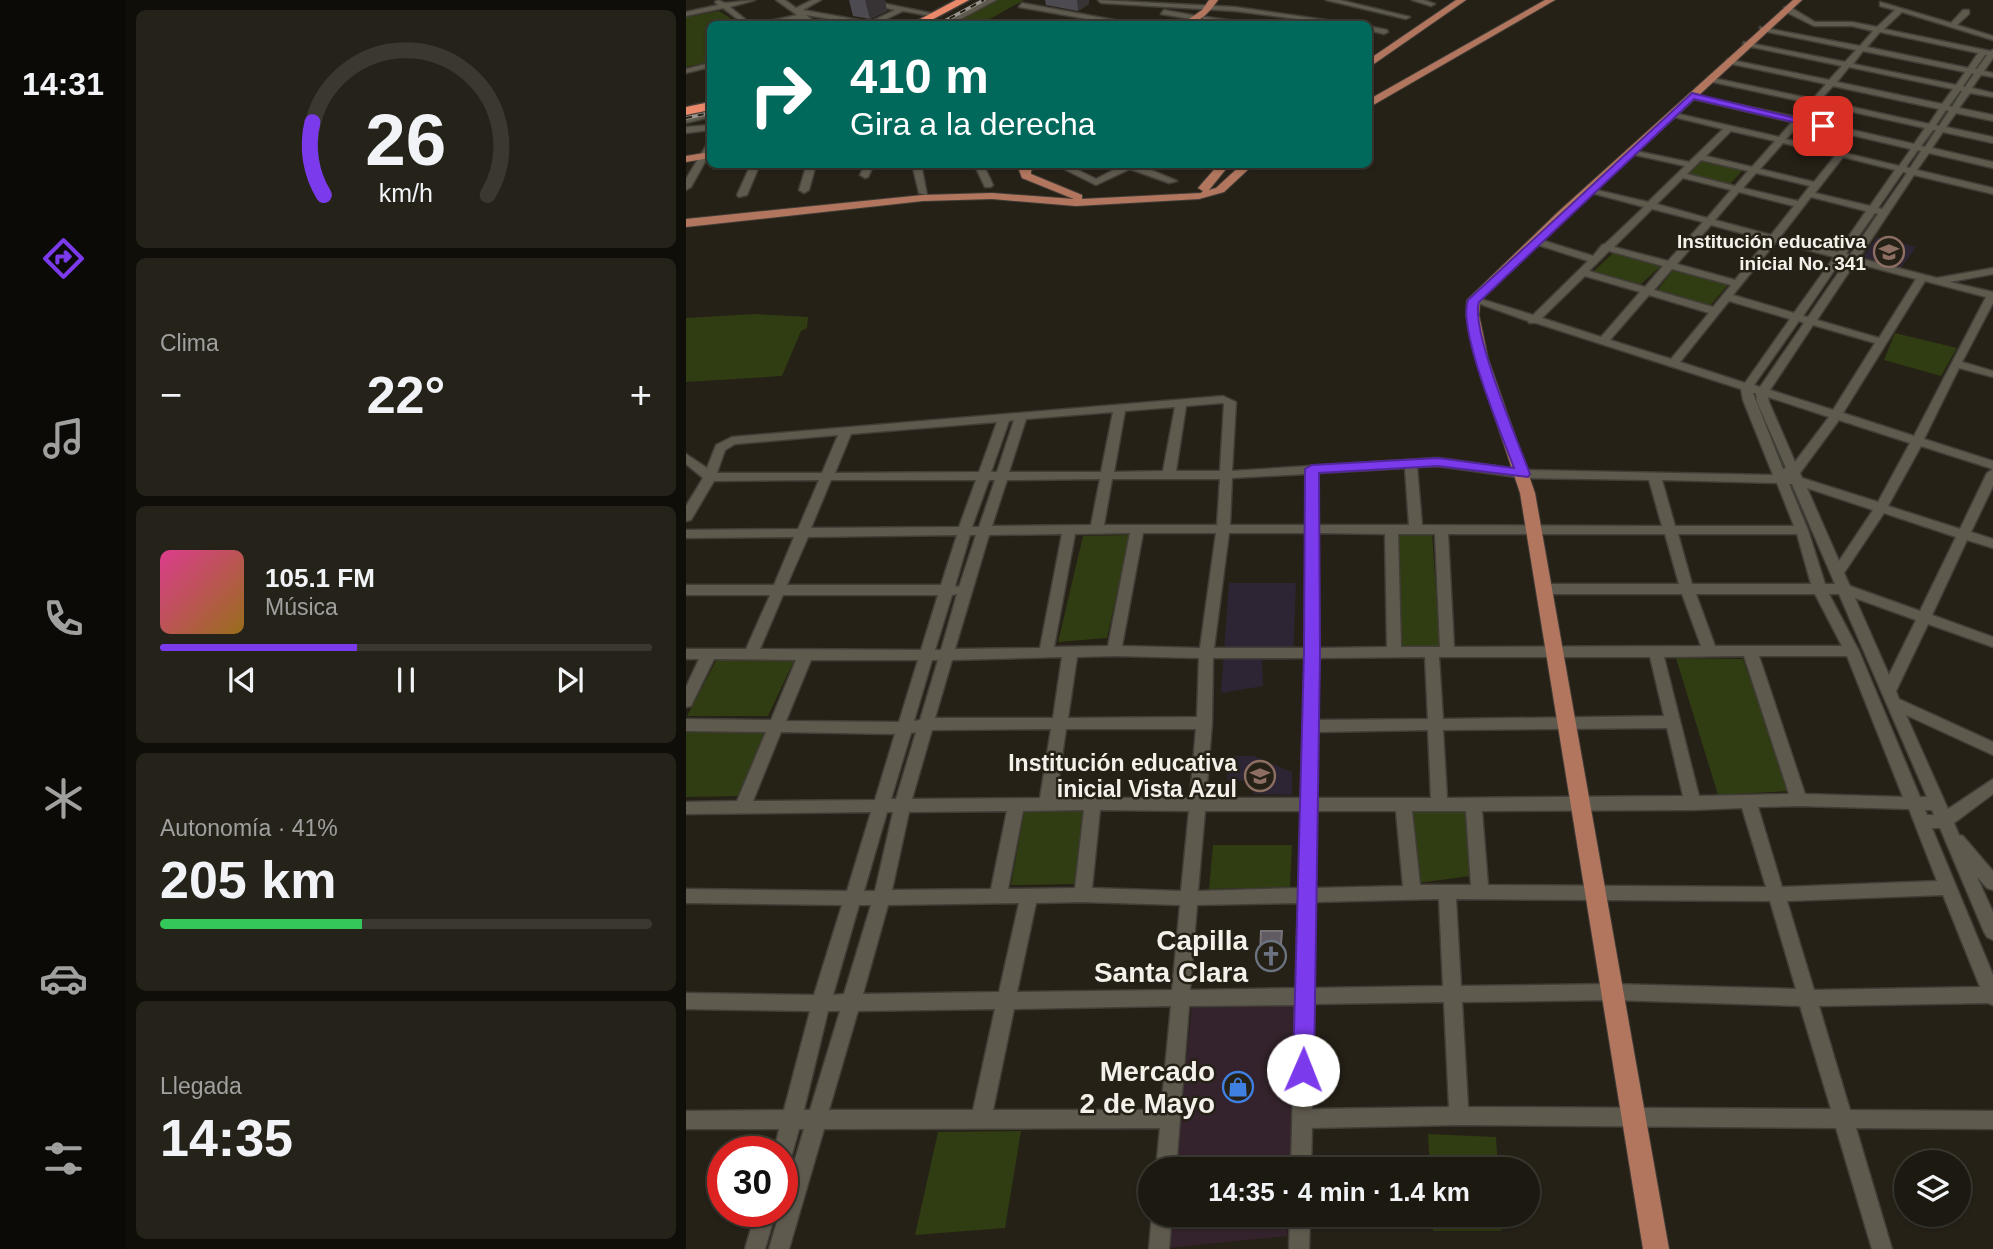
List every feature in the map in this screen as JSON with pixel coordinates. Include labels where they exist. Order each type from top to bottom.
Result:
[{"type":"highway","points":[[922,21],[956,0]]},
{"type":"highway","points":[[917,21],[964,0]]},
{"type":"highway","points":[[687,111],[707,106]]},
{"type":"main road","points":[[1372,62],[1462,0]]},
{"type":"main road","points":[[1372,103],[1551,0]]},
{"type":"main road","points":[[1656,1249],[1594,891],[1557,653],[1523,474],[1481,356],[1470,310],[1474,300],[1634,152],[1788,3]]},
{"type":"main road","points":[[1200,20],[1216,4]]},
{"type":"main road","points":[[686,159],[707,155]]},
{"type":"main road","points":[[1028,168],[1025,170],[1026,176],[1068,195],[1099,201]]},
{"type":"main road","points":[[1201,189],[1221,168]]},
{"type":"main road","points":[[686,223],[923,198],[992,196],[1060,202],[1144,200],[1225,186],[1245,168]]},
{"type":"street","points":[[716,0],[744,21]]},
{"type":"street","points":[[686,14],[751,0]]},
{"type":"street","points":[[780,0],[810,21]]},
{"type":"street","points":[[777,21],[799,14],[817,0]]},
{"type":"street","points":[[855,0],[880,2],[933,14]]},
{"type":"street","points":[[952,21],[992,0]]},
{"type":"street","points":[[1101,0],[1200,20]]},
{"type":"street","points":[[1069,21],[1101,0],[1216,4],[1252,11],[1317,15],[1338,21]]},
{"type":"street","points":[[1416,0],[1431,4]]},
{"type":"street","points":[[1331,4],[1344,1],[1406,17]]},
{"type":"street","points":[[1788,3],[1814,24],[1852,24],[1990,53],[1974,72],[1848,257],[1811,321],[1762,393],[1763,402],[1993,932]]},
{"type":"street","points":[[1883,4],[1993,38]]},
{"type":"street","points":[[1022,5],[1107,21]]},
{"type":"street","points":[[877,21],[902,9]]},
{"type":"street","points":[[1602,342],[1878,30],[1901,9]]},
{"type":"street","points":[[1244,21],[1252,11]]},
{"type":"street","points":[[1953,25],[1965,12]]},
{"type":"street","points":[[799,14],[849,21]]},
{"type":"street","points":[[1309,21],[1317,15]]},
{"type":"street","points":[[1372,29],[1384,32]]},
{"type":"street","points":[[1763,29],[1993,75]]},
{"type":"street","points":[[1747,44],[1993,94]]},
{"type":"street","points":[[1730,61],[1993,118]]},
{"type":"street","points":[[686,71],[707,67]]},
{"type":"street","points":[[1711,79],[1993,140]]},
{"type":"street","points":[[1692,96],[1993,165]]},
{"type":"street","points":[[687,111],[707,115]]},
{"type":"street","points":[[1673,114],[1993,191]]},
{"type":"street","points":[[686,130],[707,128]]},
{"type":"street","points":[[1533,321],[1605,247],[1729,128]]},
{"type":"street","points":[[1634,152],[1691,165]]},
{"type":"street","points":[[1673,364],[1841,154]]},
{"type":"street","points":[[686,187],[707,155]]},
{"type":"street","points":[[1699,157],[1817,185]]},
{"type":"street","points":[[742,195],[754,168]]},
{"type":"street","points":[[804,190],[811,168]]},
{"type":"street","points":[[865,175],[868,168]]},
{"type":"street","points":[[917,168],[924,193]]},
{"type":"street","points":[[980,168],[988,186]]},
{"type":"street","points":[[1066,168],[1096,182],[1125,168]]},
{"type":"street","points":[[1138,168],[1171,181]]},
{"type":"street","points":[[1680,175],[1801,205]]},
{"type":"street","points":[[1591,190],[1993,295],[1882,509],[1837,573]]},
{"type":"street","points":[[1810,194],[1879,212]]},
{"type":"street","points":[[1535,242],[1593,259]]},
{"type":"street","points":[[1605,247],[1738,284]]},
{"type":"street","points":[[1747,388],[1797,317],[1848,257]]},
{"type":"street","points":[[1937,281],[1993,271]]},
{"type":"street","points":[[1583,272],[1714,311]]},
{"type":"street","points":[[1796,477],[1922,277]]},
{"type":"street","points":[[1728,297],[1882,342]]},
{"type":"street","points":[[1474,300],[1533,321],[1993,465]]},
{"type":"street","points":[[1955,365],[1993,374]]},
{"type":"street","points":[[686,1002],[821,1003],[1612,992],[1807,998],[1993,996],[1852,651],[1819,587],[1802,530],[1747,388]]},
{"type":"street","points":[[686,517],[710,477],[720,448],[732,441],[845,434],[1223,399],[1230,402],[1223,530],[1206,653],[1204,723],[1183,998],[1167,1157]]},
{"type":"street","points":[[1169,475],[1181,403]]},
{"type":"street","points":[[1096,531],[1109,476],[1120,408]]},
{"type":"street","points":[[789,1136],[821,1003],[964,532],[983,476],[1013,418]]},
{"type":"street","points":[[779,1249],[882,897],[902,807],[982,533],[1001,477],[1013,418]]},
{"type":"street","points":[[751,654],[776,590],[828,478],[845,434]]},
{"type":"street","points":[[686,458],[710,477],[1226,475],[1438,462],[1523,474],[1796,477],[1882,509],[1993,544]]},
{"type":"street","points":[[1411,463],[1416,530]]},
{"type":"street","points":[[1301,1157],[1312,653],[1312,469]]},
{"type":"street","points":[[1891,696],[1924,618],[1993,473]]},
{"type":"street","points":[[1654,475],[1687,589],[1710,652]]},
{"type":"street","points":[[686,534],[982,533],[1137,529],[1802,530]]},
{"type":"street","points":[[1114,651],[1137,529]]},
{"type":"street","points":[[1046,653],[1069,530]]},
{"type":"street","points":[[1391,530],[1394,651]]},
{"type":"street","points":[[1439,803],[1433,725],[1439,651],[1441,530]]},
{"type":"street","points":[[1545,589],[1844,589],[1993,642]]},
{"type":"street","points":[[686,590],[965,590]]},
{"type":"street","points":[[686,654],[805,656],[1114,651],[1852,651]]},
{"type":"street","points":[[1656,652],[1693,804]]},
{"type":"street","points":[[1749,652],[1799,800]]},
{"type":"street","points":[[1047,804],[1070,653]]},
{"type":"street","points":[[686,702],[709,654]]},
{"type":"street","points":[[742,808],[805,656]]},
{"type":"street","points":[[1891,696],[1993,749]]},
{"type":"street","points":[[1309,726],[1672,722]]},
{"type":"street","points":[[686,725],[906,728],[928,724],[1058,726],[1204,723]]},
{"type":"street","points":[[1946,827],[1993,785]]},
{"type":"street","points":[[686,808],[879,808],[1047,804],[1580,805],[1799,800],[1938,804]]},
{"type":"street","points":[[1749,803],[1882,1249]]},
{"type":"street","points":[[998,896],[1016,805]]},
{"type":"street","points":[[1083,895],[1093,805]]},
{"type":"street","points":[[1474,805],[1480,892]]},
{"type":"street","points":[[1404,806],[1412,894]]},
{"type":"street","points":[[1920,822],[1946,827],[1993,883]]},
{"type":"street","points":[[686,896],[853,898],[1083,895],[1190,898],[1447,892],[1776,894],[1948,888]]},
{"type":"street","points":[[1447,892],[1455,994],[1459,1116]]},
{"type":"street","points":[[981,1119],[1029,895]]},
{"type":"street","points":[[1302,1119],[1459,1116],[1634,1120],[1841,1117],[1993,1120]]},
{"type":"street","points":[[686,1120],[1170,1119]]},
{"type":"street","points":[[755,1249],[761,1227]]},
{"type":"street","points":[[1159,1249],[1161,1227]]},
{"type":"street","points":[[1300,1227],[1300,1249]]},
{"type":"shaded area","name":"Institución educativa inicial No. 341","points":[[1877,237],[1916,247],[1901,268],[1862,258]]},
{"type":"shaded area","points":[[1229,583],[1296,583],[1293,660],[1262,660],[1263,686],[1221,693]]},
{"type":"shaded area","name":"Institución educativa inicial Vista Azul","points":[[1229,756],[1253,756],[1292,772],[1292,795],[1253,794],[1254,781],[1227,780]]},
{"type":"shaded area","name":"Mercado 2 de Mayo","points":[[1296,1003],[1290,1157],[1176,1157],[1192,1005]]},
{"type":"shaded area","points":[[1170,1227],[1287,1227],[1287,1236],[1167,1248]]},
{"type":"green space","points":[[996,0],[1024,0],[986,21],[958,21]]},
{"type":"green space","points":[[719,11],[734,21],[707,21],[707,63],[686,67],[686,17]]},
{"type":"green space","points":[[1702,161],[1743,170],[1730,184],[1689,174]]},
{"type":"green space","points":[[1613,253],[1661,266],[1640,285],[1593,272]]},
{"type":"green space","points":[[1673,270],[1728,285],[1708,308],[1655,293]]},
{"type":"green space","points":[[754,314],[808,317],[807,328],[801,331],[782,376],[686,382],[686,318]]},
{"type":"green space","points":[[1895,333],[1957,348],[1941,376],[1884,360]]},
{"type":"green space","points":[[1399,533],[1432,534],[1440,647],[1398,646]]},
{"type":"green space","points":[[1130,535],[1107,638],[1058,642],[1083,536]]},
{"type":"green space","points":[[1676,658],[1743,659],[1789,791],[1718,795]]},
{"type":"green space","points":[[717,659],[794,661],[768,716],[687,716]]},
{"type":"green space","points":[[767,730],[740,796],[686,797],[686,731]]},
{"type":"green space","points":[[1085,811],[1075,884],[1011,885],[1024,812]]},
{"type":"green space","points":[[1406,811],[1471,811],[1477,875],[1418,883]]},
{"type":"green space","points":[[1213,845],[1292,845],[1290,887],[1209,889]]},
{"type":"green space","points":[[1021,1131],[1005,1228],[915,1235],[938,1132]]},
{"type":"green space","points":[[1428,1134],[1496,1137],[1497,1157],[1429,1157]]},
{"type":"green space","points":[[1433,1227],[1501,1227],[1501,1231],[1433,1231]]},
{"type":"building","points":[[1261,931],[1282,931],[1280,956],[1260,956]]},
{"type":"railway","points":[[945,21],[984,0]]},
{"type":"railway","points":[[686,118],[707,114]]},
{"type":"place","name":"Institución educativa inicial No. 341","points":[[1889,252]]},
{"type":"place","name":"Institución educativa inicial Vista Azul","points":[[1260,776]]},
{"type":"place","name":"Capilla Santa Clara","points":[[1271,956]]},
{"type":"place","name":"Mercado 2 de Mayo","points":[[1238,1087]]},
{"type":"route","points":[[1303,1070],[1312,653],[1312,469],[1438,462],[1523,474],[1481,356],[1470,310],[1474,300],[1692,96],[1823,126]]}]
